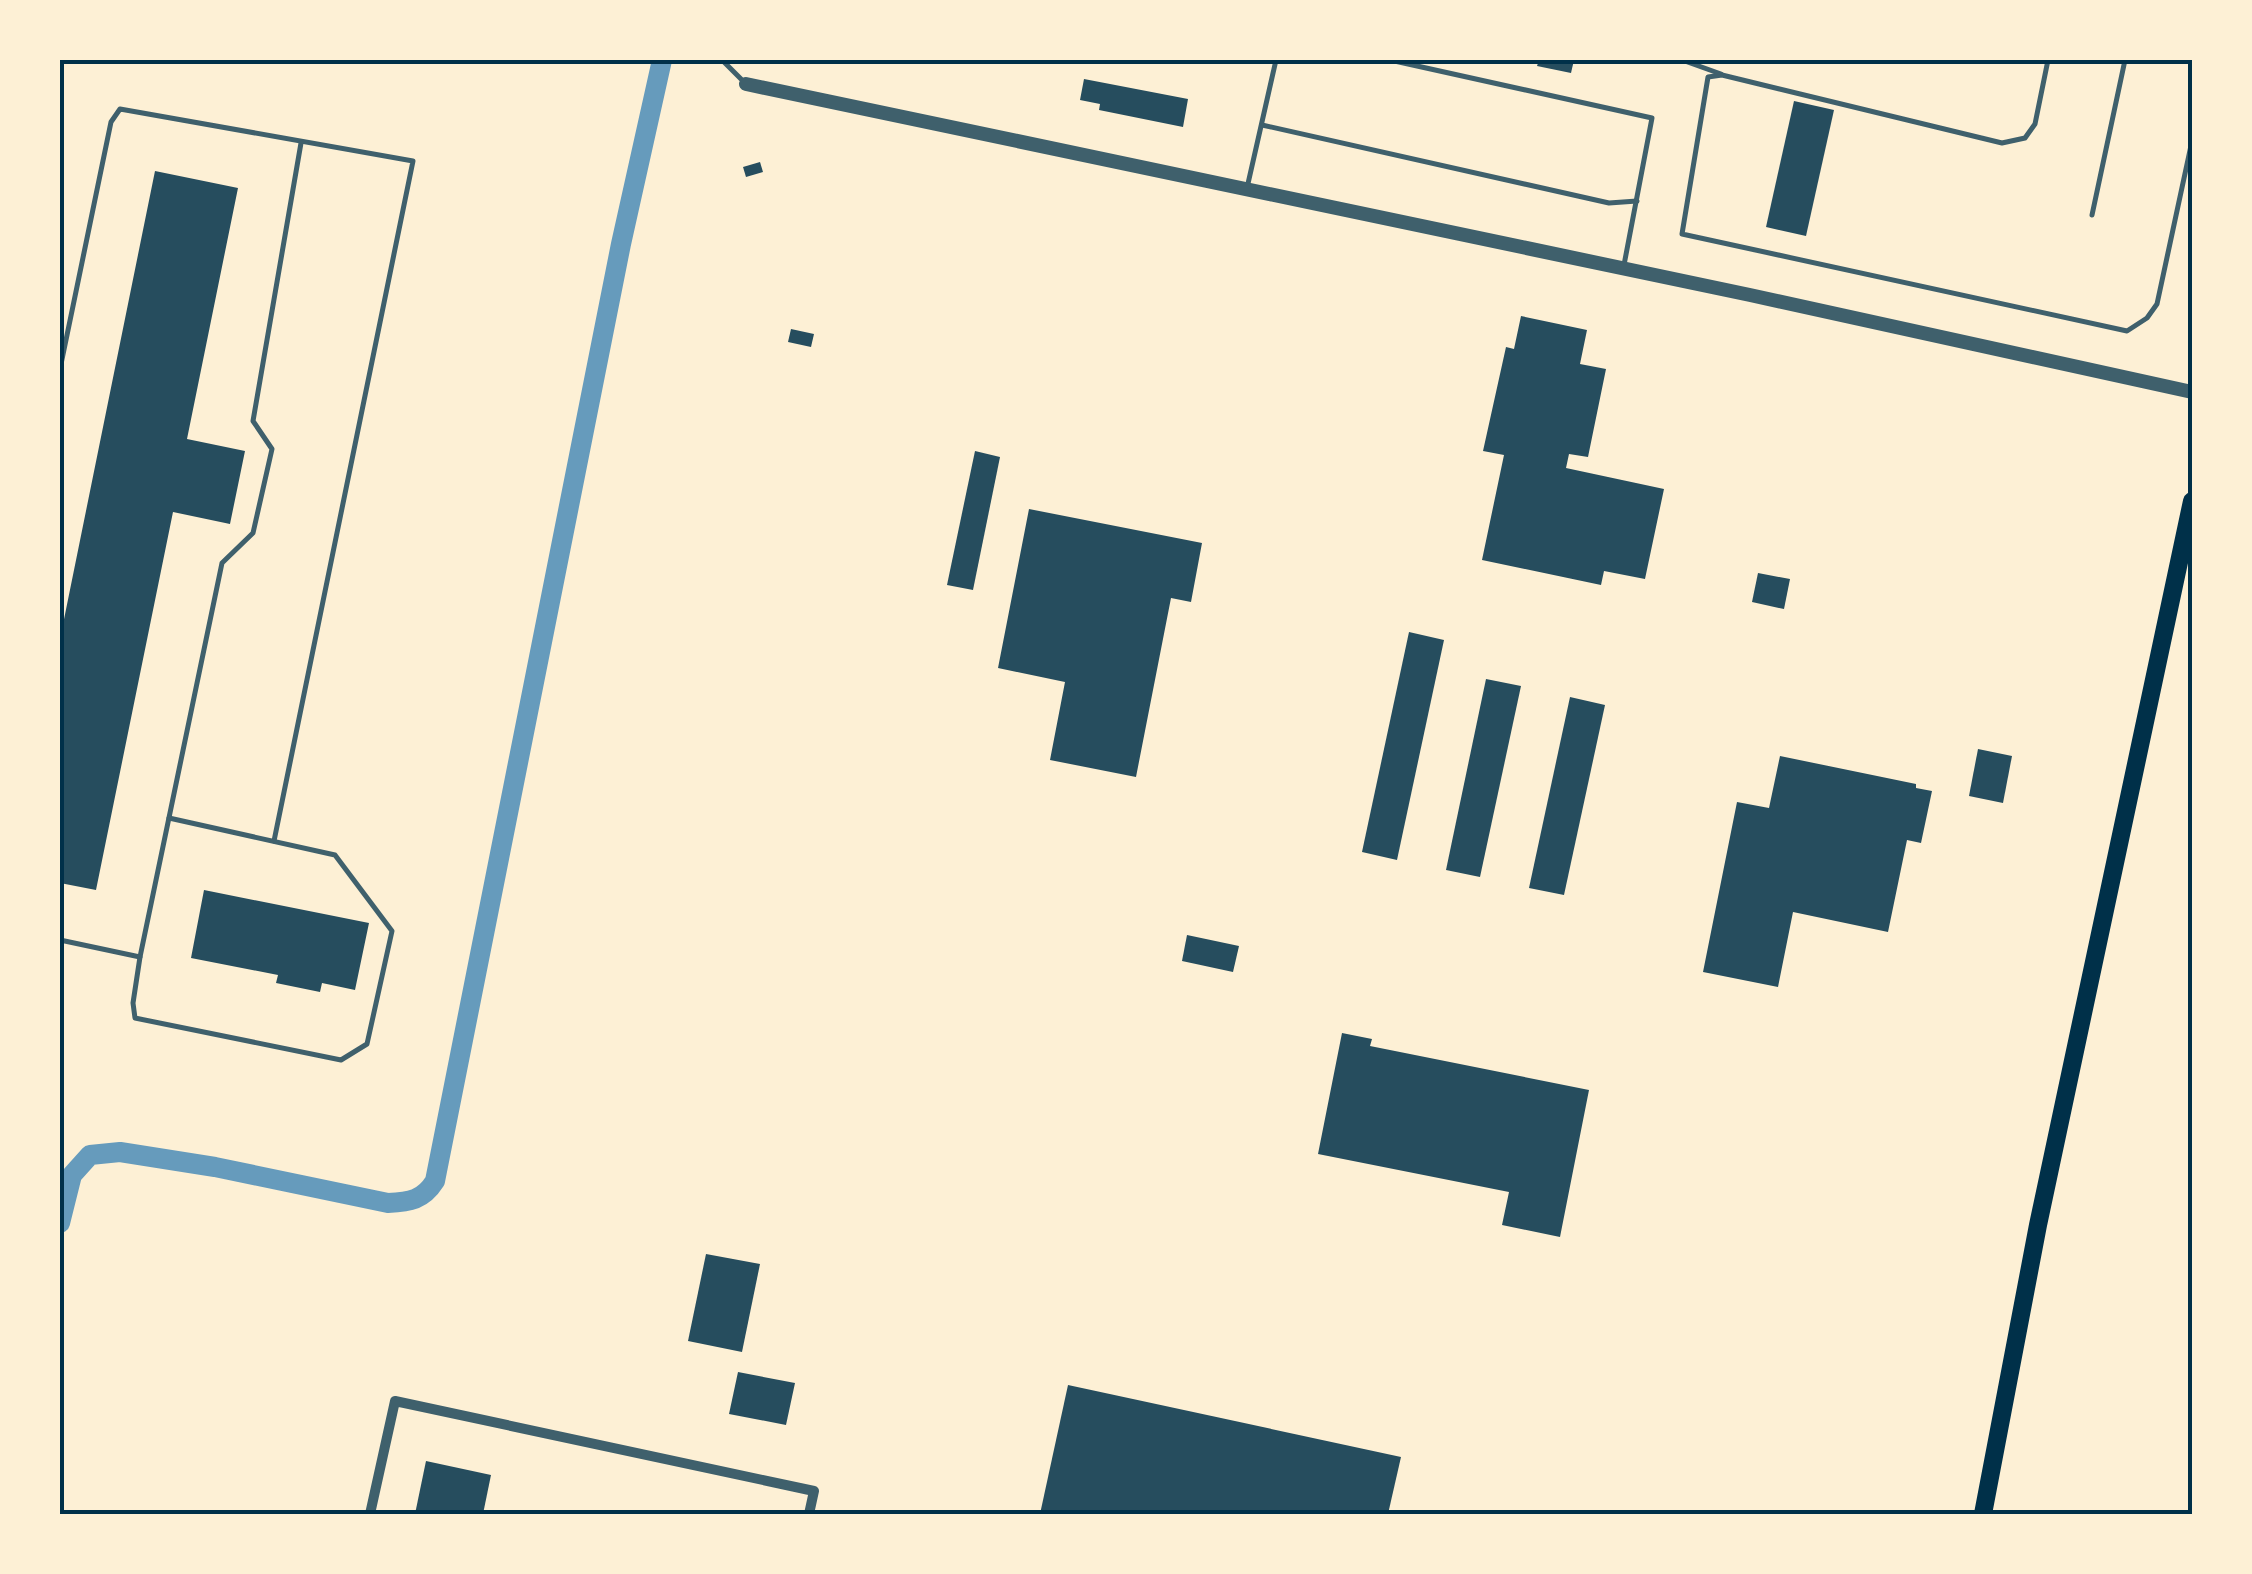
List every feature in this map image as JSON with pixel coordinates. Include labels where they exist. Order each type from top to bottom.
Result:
[{"type":"main road","points":[[1983,1514],[2038,1225],[2192,501]]},
{"type":"street","points":[[746,84],[2192,392]]},
{"type":"street","points":[[370,1514],[395,1401],[814,1491],[809,1514]]},
{"type":"lane","points":[[722,60],[746,84]]},
{"type":"lane","points":[[1247,191],[1276,60]]},
{"type":"lane","points":[[1390,60],[1652,118],[1624,269]]},
{"type":"lane","points":[[1682,60],[1722,74],[2002,143],[2025,138],[2035,124],[2048,60]]},
{"type":"lane","points":[[2092,215],[2125,60]]},
{"type":"lane","points":[[1722,74],[1708,77],[1704,88],[1682,234],[2127,331],[2148,318],[2157,304],[2192,141]]},
{"type":"lane","points":[[60,369],[111,122],[120,109],[413,161],[274,841]]},
{"type":"lane","points":[[1262,125],[1609,203],[1637,202]]},
{"type":"lane","points":[[169,818],[335,855],[392,930],[367,1044],[341,1060],[135,1018],[133,1003],[140,957],[169,818],[222,564],[252,533],[272,449],[254,420],[302,143]]},
{"type":"lane","points":[[60,940],[140,957]]},
{"type":"building","points":[[1539,60],[1574,60],[1571,73],[1537,66]]},
{"type":"building","points":[[1084,79],[1188,99],[1183,127],[1099,110],[1100,104],[1080,100]]},
{"type":"building","points":[[1794,101],[1834,110],[1806,236],[1766,227]]},
{"type":"building","points":[[760,162],[763,172],[746,177],[743,167]]},
{"type":"building","points":[[155,171],[238,188],[187,439],[245,451],[230,524],[173,512],[96,890],[60,883],[60,639]]},
{"type":"building","points":[[1521,316],[1587,330],[1580,364],[1606,369],[1588,457],[1569,454],[1566,468],[1664,489],[1645,579],[1604,571],[1601,585],[1482,560],[1504,455],[1483,451],[1506,347],[1514,349]]},
{"type":"building","points":[[791,329],[814,334],[811,347],[788,342]]},
{"type":"building","points":[[975,451],[1000,457],[973,590],[947,585]]},
{"type":"building","points":[[1029,509],[1202,543],[1191,602],[1171,598],[1136,777],[1050,760],[1065,682],[998,668]]},
{"type":"building","points":[[1758,573],[1790,579],[1784,609],[1752,602]]},
{"type":"building","points":[[1409,632],[1444,640],[1397,860],[1362,852]]},
{"type":"building","points":[[1486,679],[1521,686],[1480,877],[1446,870]]},
{"type":"building","points":[[1570,697],[1605,705],[1564,895],[1529,888]]},
{"type":"building","points":[[1978,749],[2012,756],[2003,803],[1969,796]]},
{"type":"building","points":[[1780,756],[1916,784],[1916,788],[1932,791],[1921,843],[1907,840],[1888,932],[1793,912],[1778,987],[1703,972],[1737,802],[1769,808]]},
{"type":"building","points":[[204,890],[369,923],[355,990],[322,983],[320,992],[276,983],[278,975],[191,958]]},
{"type":"building","points":[[1187,935],[1239,946],[1233,972],[1182,961]]},
{"type":"building","points":[[1342,1033],[1372,1039],[1370,1046],[1589,1090],[1560,1237],[1502,1225],[1509,1192],[1318,1154]]},
{"type":"building","points":[[706,1254],[760,1264],[742,1352],[688,1341]]},
{"type":"building","points":[[738,1372],[795,1383],[786,1425],[729,1414]]},
{"type":"building","points":[[1068,1385],[1401,1457],[1388,1514],[1040,1514]]},
{"type":"building","points":[[426,1461],[491,1475],[483,1514],[415,1514]]},
{"type":"waterway","points":[[60,1223],[72,1175],[90,1155],[120,1152],[215,1167],[388,1203],[415,1199],[435,1181],[621,244],[662,60]]}]
